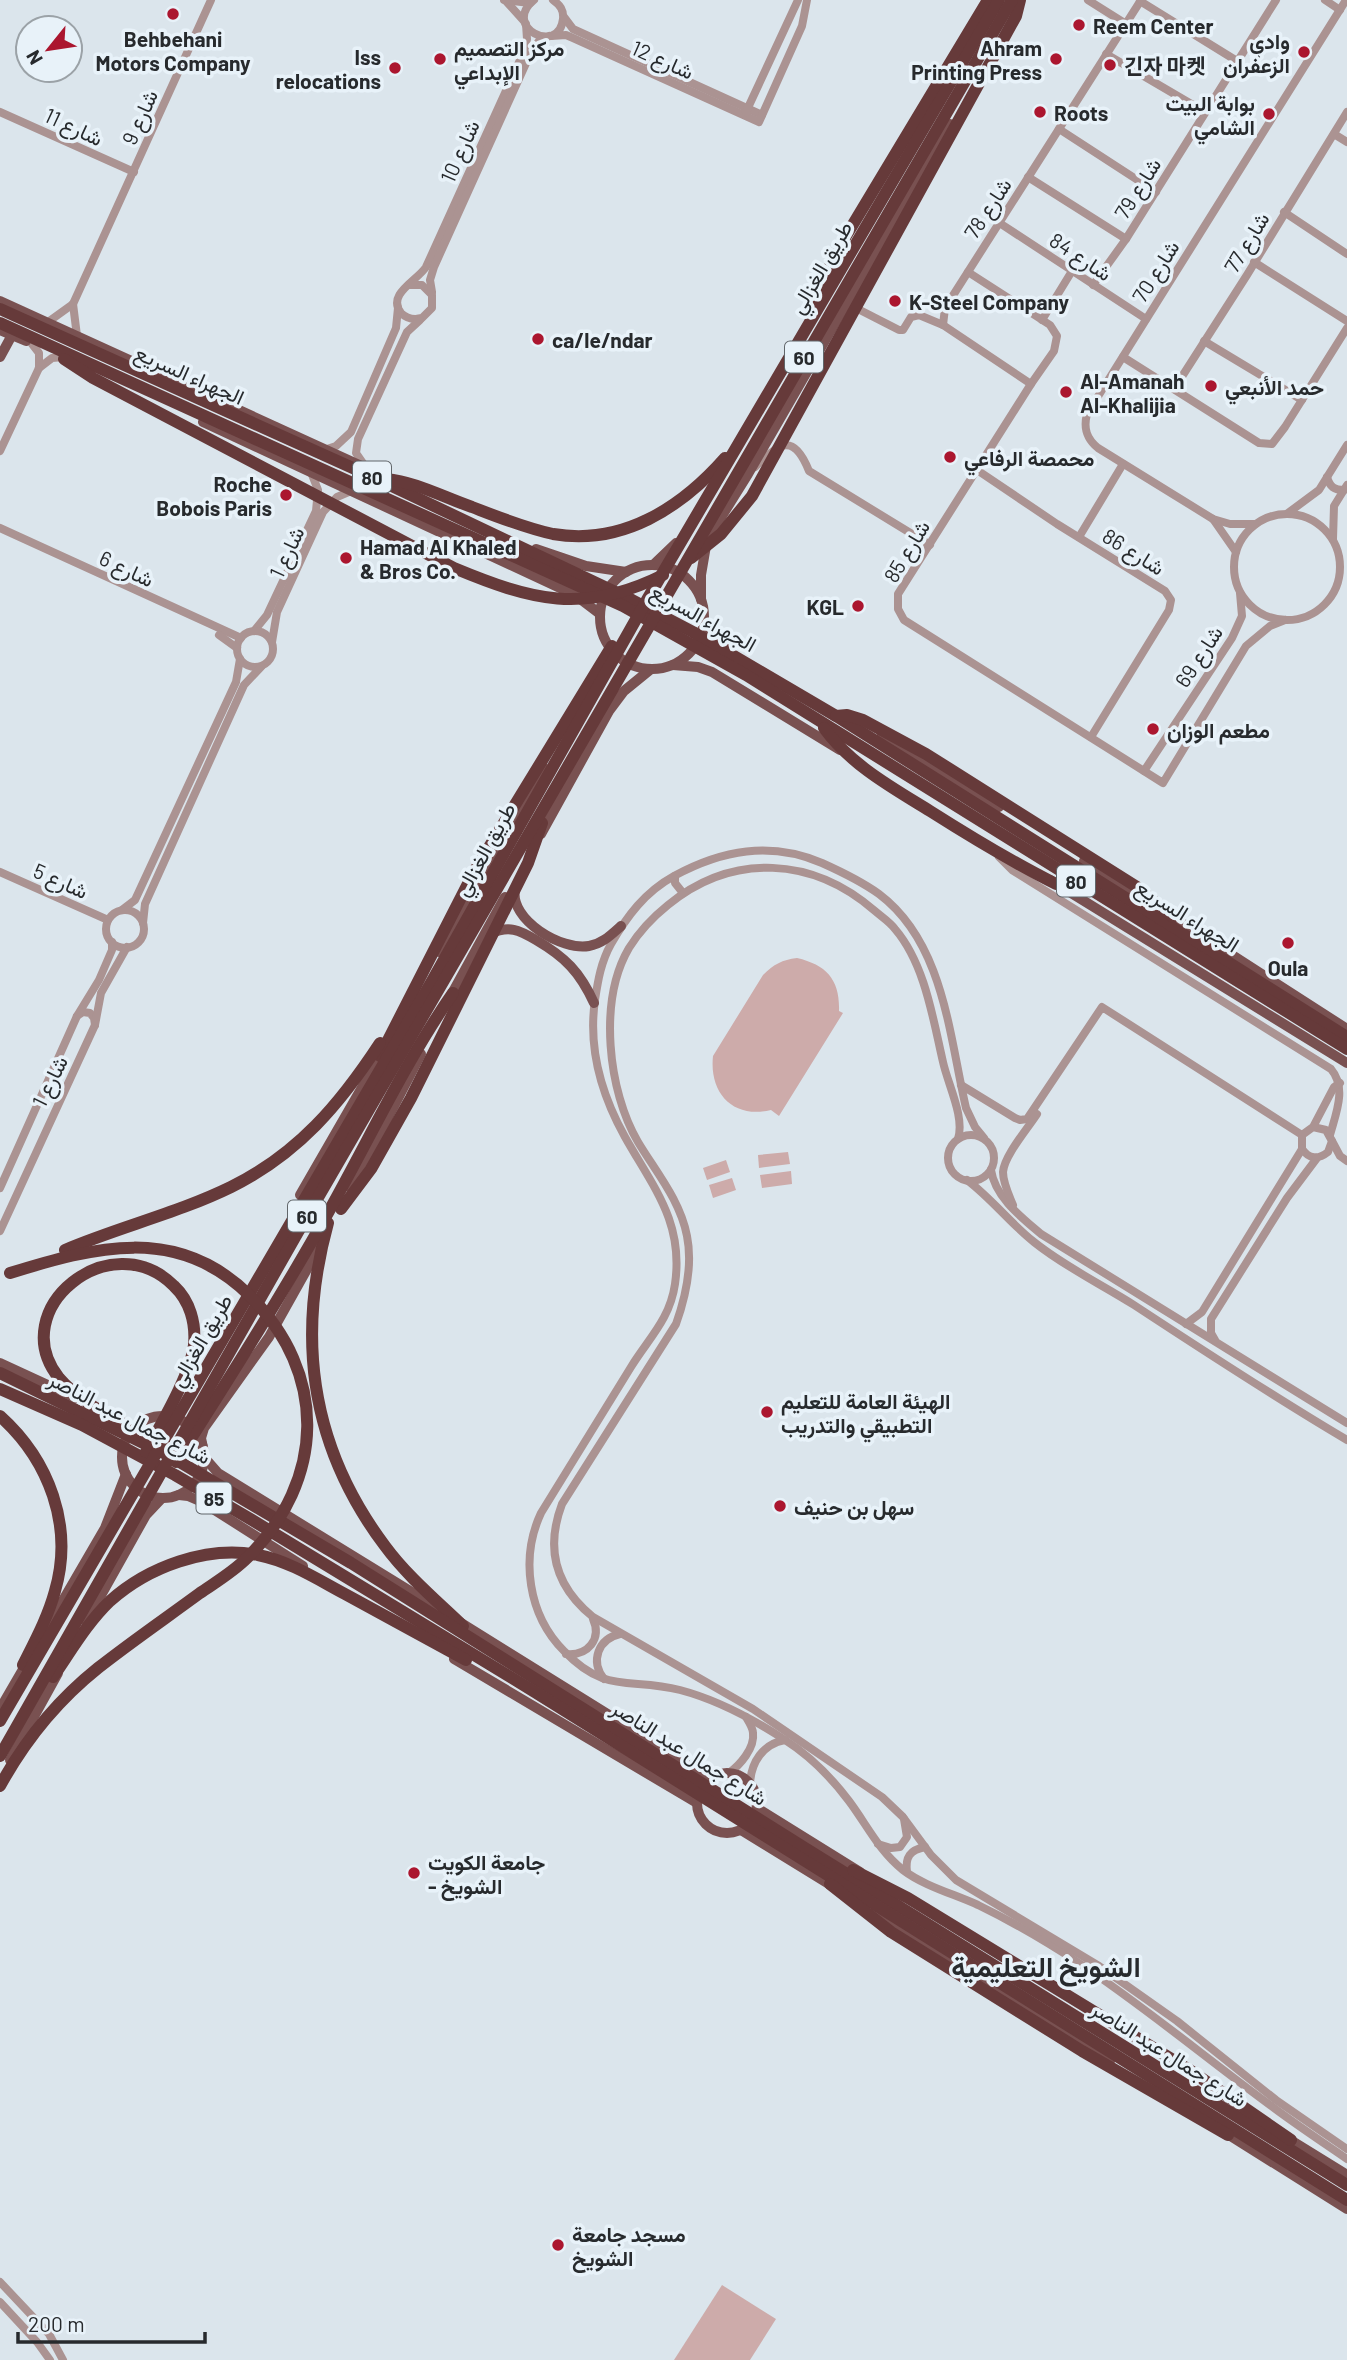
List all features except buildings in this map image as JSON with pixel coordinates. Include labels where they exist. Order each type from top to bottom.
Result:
[{"type":"highway","points":[[815,303],[843,241],[988,0]]},
{"type":"highway","name":"طريق الغزالي","points":[[1,1716],[432,981],[659,580],[996,0]]},
{"type":"highway","name":"طريق الغزالي","points":[[21,1719],[351,1140],[1012,0]]},
{"type":"highway","points":[[38,344],[93,378],[454,568],[490,583],[540,597],[567,600],[598,597],[636,586],[677,567],[705,548],[737,516],[752,496],[1016,16],[1021,0]]},
{"type":"highway","name":"الجهراء السريع","points":[[0,309],[371,473],[632,600],[723,649],[836,716],[1347,1037]]},
{"type":"highway","name":"الجهراء السريع","points":[[0,323],[38,344],[623,606],[726,663],[1347,1049]]},
{"type":"highway","points":[[371,473],[414,484],[493,516],[552,533],[570,536],[606,534],[643,523],[683,500],[704,482],[744,437]]},
{"type":"highway","points":[[374,1066],[455,907],[555,737],[642,598],[659,580]]},
{"type":"highway","points":[[836,716],[852,716],[863,720],[926,754],[1137,887],[1173,917]]},
{"type":"highway","points":[[820,722],[844,751],[873,776],[1006,859],[1056,884]]},
{"type":"highway","points":[[341,1209],[380,1154],[411,1098],[528,863],[546,805]]},
{"type":"highway","points":[[5,1275],[125,1226],[202,1200],[233,1186],[277,1158],[329,1113],[353,1084],[382,1040],[432,981]]},
{"type":"highway","points":[[150,1492],[163,1481],[215,1403],[316,1235],[416,1051],[453,993]]},
{"type":"highway","points":[[351,1140],[318,1259],[313,1291],[313,1364],[321,1413],[342,1474],[360,1511],[385,1547],[412,1578],[481,1643]]},
{"type":"highway","points":[[0,1786],[33,1735],[95,1670],[230,1574],[265,1540],[289,1501],[299,1474],[306,1447],[308,1416],[303,1382],[284,1338],[264,1310],[238,1284],[214,1268],[186,1255],[155,1248],[127,1247],[69,1255],[5,1275]]},
{"type":"highway","points":[[139,1482],[138,1471],[141,1463],[151,1443],[155,1436],[183,1379],[190,1362],[194,1346],[192,1319],[181,1293],[168,1280],[152,1270],[122,1264],[91,1270],[73,1280],[52,1306],[45,1340],[53,1368],[77,1394],[118,1420],[152,1439],[158,1443],[168,1455]]},
{"type":"highway","name":"شارع جمال عبد الناصر","points":[[0,1373],[168,1455],[351,1563],[481,1643],[803,1853],[1347,2200]]},
{"type":"highway","name":"شارع جمال عبد الناصر","points":[[0,1390],[82,1426],[175,1475],[1347,2185]]},
{"type":"highway","points":[[0,1416],[23,1438],[40,1464],[58,1515],[62,1546],[59,1576],[52,1602],[8,1694],[1,1716]]},
{"type":"highway","points":[[21,1719],[30,1711],[91,1622],[121,1592],[143,1578],[183,1561],[204,1555],[235,1553],[257,1554],[298,1569],[496,1676],[536,1692]]},
{"type":"highway","name":"60","points":[[0,1756],[21,1719]]},
{"type":"highway","points":[[803,1853],[846,1899],[891,1931],[1082,2050],[1238,2141]]},
{"type":"highway","points":[[803,1853],[908,1898],[1188,2070],[1291,2140]]},
{"type":"main road","name":"طريق الغزالي","points":[[653,565],[679,540],[815,303],[996,0]]},
{"type":"main road","name":"طريق الغزالي","points":[[701,599],[701,575],[707,540],[748,474],[1021,0]]},
{"type":"main road","name":"الجهراء السريع","points":[[0,300],[327,449],[371,473],[544,552],[586,566],[626,572]]},
{"type":"main road","name":"الجهراء السريع","points":[[0,330],[38,344],[575,595],[600,614]]},
{"type":"main road","points":[[0,357],[12,335]]},
{"type":"main road","points":[[653,565],[668,567],[682,574],[694,585],[701,599],[704,627],[691,653],[673,665],[651,669],[634,666],[620,658],[606,641],[600,614],[611,585],[626,572],[639,566],[653,565]]},
{"type":"main road","name":"الجهراء السريع","points":[[704,627],[737,652],[995,804],[1347,1029]]},
{"type":"main road","name":"طريق الغزالي","points":[[158,1417],[181,1402],[595,679],[606,641]]},
{"type":"main road","name":"الجهراء السريع","points":[[673,665],[698,667],[712,672],[1347,1063]]},
{"type":"main road","name":"طريق الغزالي","points":[[204,1452],[201,1438],[204,1428],[269,1337],[341,1209],[475,948],[609,711],[624,691],[651,669]]},
{"type":"main road","points":[[517,876],[513,895],[517,909],[526,921],[565,944],[591,946],[607,939],[621,926]]},
{"type":"main road","points":[[475,948],[490,934],[502,928],[518,929],[560,954],[576,970],[594,1003]]},
{"type":"main road","points":[[0,1363],[108,1415],[144,1421]]},
{"type":"main road","name":"شارع جمال عبد الناصر","points":[[0,1390],[105,1442],[124,1468]]},
{"type":"main road","points":[[1,1716],[116,1504],[127,1438],[134,1428],[144,1421],[172,1417],[186,1423],[197,1434],[204,1452],[218,1473],[685,1762],[712,1776],[737,1774],[755,1791],[757,1808],[749,1824],[741,1830],[727,1833],[712,1829],[701,1818],[697,1803],[701,1788],[712,1776]]},
{"type":"main road","points":[[179,1495],[195,1484],[200,1476],[204,1452]]},
{"type":"main road","points":[[124,1468],[141,1491],[162,1498],[188,1496],[202,1502],[413,1636],[697,1803]]},
{"type":"main road","points":[[0,1777],[146,1516],[162,1498]]},
{"type":"main road","points":[[757,1808],[1347,2175]]},
{"type":"main road","points":[[741,1830],[1347,2209]]},
{"type":"street","name":"شارع 9","points":[[72,304],[211,0]]},
{"type":"street","points":[[504,0],[532,1]]},
{"type":"street","points":[[504,0],[525,23]]},
{"type":"street","name":"شارع 12","points":[[553,0],[562,9],[573,29],[761,119],[802,26]]},
{"type":"street","points":[[746,112],[798,0]]},
{"type":"street","points":[[789,18],[802,26],[807,0]]},
{"type":"street","points":[[1088,0],[1126,24]]},
{"type":"street","points":[[1141,0],[1237,61]]},
{"type":"street","name":"شارع 78","points":[[943,325],[945,308],[1141,0]]},
{"type":"street","name":"شارع 79","points":[[1093,285],[1126,239],[1276,0]]},
{"type":"street","points":[[1325,0],[1340,9]]},
{"type":"street","name":"شارع 70","points":[[1255,524],[1230,524],[1213,519],[1092,443],[1085,421],[1346,0]]},
{"type":"street","name":"شارع 10","points":[[432,295],[430,280],[434,267],[526,49],[524,15],[532,1]]},
{"type":"street","name":"شارع 10","points":[[409,285],[426,267],[532,50],[540,41],[560,28],[562,9]]},
{"type":"street","name":"شارع 12","points":[[525,23],[537,36],[566,35],[746,112]]},
{"type":"street","points":[[1106,54],[1205,112]]},
{"type":"street","name":"شارع 11","points":[[0,111],[134,172]]},
{"type":"street","name":"شارع 77","points":[[1174,389],[1347,112]]},
{"type":"street","points":[[1059,129],[1156,192]]},
{"type":"street","points":[[1334,134],[1347,142]]},
{"type":"street","points":[[1028,177],[1126,239]]},
{"type":"street","points":[[1284,212],[1347,254]]},
{"type":"street","name":"شارع 84","points":[[998,222],[1146,319]]},
{"type":"street","points":[[1254,262],[1347,321]]},
{"type":"street","points":[[968,272],[1042,320],[1072,271]]},
{"type":"street","points":[[327,449],[336,446],[351,432],[396,328],[399,294],[409,285],[422,285],[432,295],[432,308],[407,332],[358,439],[356,453],[371,473]]},
{"type":"street","points":[[48,322],[72,304],[77,336]]},
{"type":"street","points":[[843,309],[853,307],[899,330],[903,330],[911,317],[919,315],[943,325],[1031,384]]},
{"type":"street","points":[[398,308],[408,318],[422,318]]},
{"type":"street","name":"شارع 85","points":[[1042,320],[1050,325],[1057,336],[1054,351],[898,594],[898,609],[904,620],[1163,783]]},
{"type":"street","points":[[1124,357],[1259,443],[1272,444],[1347,328]]},
{"type":"street","points":[[1204,341],[1302,401]]},
{"type":"street","points":[[0,451],[39,368],[38,344]]},
{"type":"street","points":[[39,368],[52,358],[64,357]]},
{"type":"street","points":[[748,474],[776,447],[782,445],[799,451],[809,471],[930,545]]},
{"type":"street","points":[[1289,513],[1311,498],[1347,445]]},
{"type":"street","points":[[1079,537],[1123,464]]},
{"type":"street","name":"شارع 86","points":[[977,470],[1165,590],[1171,600],[1169,610],[1091,737]]},
{"type":"street","name":"شارع 1","points":[[254,631],[268,615],[316,511],[318,490],[311,472]]},
{"type":"street","points":[[1326,477],[1336,490],[1345,488]]},
{"type":"street","points":[[1333,539],[1314,521],[1289,513],[1275,515],[1255,524],[1236,552],[1235,571],[1240,590],[1254,608],[1274,618],[1285,620],[1310,615],[1329,599],[1339,576],[1340,564],[1333,539],[1334,506],[1345,488]]},
{"type":"street","name":"شارع 1","points":[[272,642],[277,612],[323,512],[337,497],[351,491]]},
{"type":"street","name":"شارع 70","points":[[1213,519],[1236,552]]},
{"type":"street","name":"شارع 6","points":[[0,528],[240,638]]},
{"type":"street","name":"شارع 6","points":[[0,534],[225,637],[237,648]]},
{"type":"street","name":"شارع 69","points":[[1144,771],[1233,638],[1242,616],[1240,590]]},
{"type":"street","name":"شارع 69","points":[[1163,783],[1246,646],[1270,626],[1285,620]]},
{"type":"street","points":[[254,631],[261,632],[272,642],[273,654],[244,685],[145,904],[140,940],[122,947],[112,942],[106,931],[108,920],[135,900],[236,682],[240,638],[254,631]]},
{"type":"street","points":[[1233,638],[1241,638],[1246,646]]},
{"type":"street","points":[[240,659],[249,667],[261,667]]},
{"type":"street","points":[[982,836],[1012,870],[1331,1069],[1339,1077],[1342,1092],[1328,1153],[1320,1157],[1287,1198],[1221,1305],[1210,1324],[1216,1342]]},
{"type":"street","points":[[967,1180],[985,1176],[991,1170],[994,1153],[969,1118],[939,983],[928,954],[907,923],[881,895],[849,875],[818,862],[777,851],[753,850],[713,858],[674,876],[647,895],[621,926],[605,955],[597,978],[592,1014],[593,1051],[606,1094],[623,1133],[659,1193],[671,1220],[677,1251],[675,1284],[666,1317],[642,1349],[534,1529],[530,1553],[532,1593],[543,1624],[566,1654],[580,1667],[616,1683],[680,1690],[708,1699],[785,1740],[826,1773],[878,1844],[907,1872],[1003,1919],[1078,1962],[1248,2083]]},
{"type":"street","points":[[813,876],[818,862]]},
{"type":"street","points":[[958,1139],[960,1120],[948,1086],[921,972],[896,929],[857,896],[813,876],[777,867],[753,867],[721,874],[683,893],[655,915],[629,948],[615,983],[610,1019],[611,1063],[636,1139],[668,1189],[681,1216],[687,1237],[689,1273],[676,1324],[571,1487],[558,1514],[553,1548],[559,1573],[573,1597],[593,1618],[753,1709],[882,1797],[903,1817],[925,1847],[956,1880],[1099,1966],[1177,2021],[1264,2096],[1347,2159]]},
{"type":"street","name":"شارع 5","points":[[0,872],[108,920]]},
{"type":"street","points":[[674,876],[675,883],[683,893]]},
{"type":"street","points":[[122,910],[134,912],[143,922]]},
{"type":"street","name":"شارع 1","points":[[0,1188],[78,1016],[99,980],[112,950],[112,942]]},
{"type":"street","name":"شارع 1","points":[[0,1231],[95,1025],[101,993],[127,947]]},
{"type":"street","points":[[961,1086],[1015,1118],[1023,1121],[1027,1119],[1104,1008]]},
{"type":"street","points":[[1104,1008],[1302,1135]]},
{"type":"street","points":[[1015,1211],[1004,1181],[1003,1169],[1104,1008]]},
{"type":"street","points":[[78,1016],[83,1012],[90,1013],[95,1025]]},
{"type":"street","points":[[593,1051],[600,1055],[611,1049]]},
{"type":"street","points":[[1340,1083],[1334,1087],[1312,1127],[1302,1135],[1300,1142],[1302,1149],[1311,1157],[1344,1158]]},
{"type":"street","points":[[606,1094],[616,1091],[620,1094]]},
{"type":"street","points":[[1312,1127],[1326,1130],[1344,1158]]},
{"type":"street","points":[[984,1138],[967,1135],[958,1139],[952,1145],[949,1163],[955,1173],[981,1191],[1034,1242],[1237,1374],[1347,1440]]},
{"type":"street","points":[[1186,1324],[1198,1317],[1211,1298],[1302,1149]]},
{"type":"street","points":[[991,1170],[996,1186],[1015,1211],[1041,1234],[1347,1423]]},
{"type":"street","points":[[1034,1242],[1041,1234]]},
{"type":"street","points":[[1053,1256],[1059,1246]]},
{"type":"street","points":[[1211,1298],[1221,1305]]},
{"type":"street","points":[[1326,1428],[1335,1416]]},
{"type":"street","points":[[1335,1416],[1347,1417]]},
{"type":"street","points":[[566,1654],[580,1653],[592,1645],[597,1631],[593,1618]]},
{"type":"street","points":[[604,1679],[597,1668],[597,1655],[603,1643],[620,1634]]},
{"type":"street","points":[[729,1773],[742,1762],[752,1740],[753,1732],[746,1717]]},
{"type":"street","points":[[750,1784],[752,1768],[764,1748],[776,1741],[785,1740]]},
{"type":"street","points":[[878,1844],[891,1848],[905,1843],[907,1837],[903,1817]]},
{"type":"street","points":[[907,1872],[905,1860],[910,1853],[925,1847]]},
{"type":"street","points":[[1264,2096],[1347,2149]]},
{"type":"street","points":[[0,2282],[49,2333],[63,2360]]},
{"type":"street","points":[[0,2302],[50,2360]]},
{"type":"street","points":[[9,2312],[19,2302]]},
{"type":"shaded area","points":[[797,958],[816,965],[830,976],[837,991],[839,1011],[843,1013],[779,1116],[771,1110],[745,1111],[735,1107],[720,1092],[715,1081],[713,1056],[763,975],[778,963]]},
{"type":"shaded area","points":[[788,1152],[790,1164],[759,1168],[758,1155]]},
{"type":"shaded area","points":[[726,1160],[730,1172],[707,1180],[703,1168]]},
{"type":"shaded area","points":[[791,1171],[792,1184],[762,1188],[760,1175]]},
{"type":"shaded area","points":[[732,1178],[736,1190],[713,1198],[709,1185]]},
{"type":"shaded area","points":[[722,2285],[776,2319],[750,2360],[674,2360]]},
{"type":"place","name":"Behbehani Motors Company","points":[[173,14]]},
{"type":"place","name":"Reem Center","points":[[1079,25]]},
{"type":"place","name":"وادي الزعفران","points":[[1304,52]]},
{"type":"place","name":"مركز التصميم الإبداعي","points":[[440,59]]},
{"type":"place","name":"Ahram Printing Press","points":[[1056,59]]},
{"type":"place","name":"긴자 마켓","points":[[1110,65]]},
{"type":"place","name":"Iss relocations","points":[[395,68]]},
{"type":"place","name":"Roots","points":[[1040,112]]},
{"type":"place","name":"بوابة البيت الشامي","points":[[1269,114]]},
{"type":"place","name":"K-Steel Company","points":[[895,301]]},
{"type":"place","name":"ca/le/ndar","points":[[538,339]]},
{"type":"place","name":"حمد الأنبعي","points":[[1211,386]]},
{"type":"place","name":"Al-Amanah Al-Khalijia","points":[[1066,392]]},
{"type":"place","name":"محمصة الرفاعي","points":[[950,457]]},
{"type":"place","name":"Roche Bobois Paris","points":[[286,495]]},
{"type":"place","name":"Hamad Al Khaled & Bros Co.","points":[[346,558]]},
{"type":"place","name":"KGL","points":[[858,606]]},
{"type":"place","name":"مطعم الوزان","points":[[1153,729]]},
{"type":"place","name":"Oula","points":[[1288,943]]},
{"type":"place","name":"الهيئة العامة للتعليم التطبيقي والتدريب","points":[[767,1412]]},
{"type":"place","name":"سهل بن حنيف","points":[[780,1506]]},
{"type":"place","name":"جامعة الكويت - الشويخ","points":[[414,1873]]},
{"type":"place","name":"مسجد جامعة الشويخ","points":[[558,2245]]},
{"type":"district","name":"الشويخ التعليمية","points":[[1046,1966]]}]
